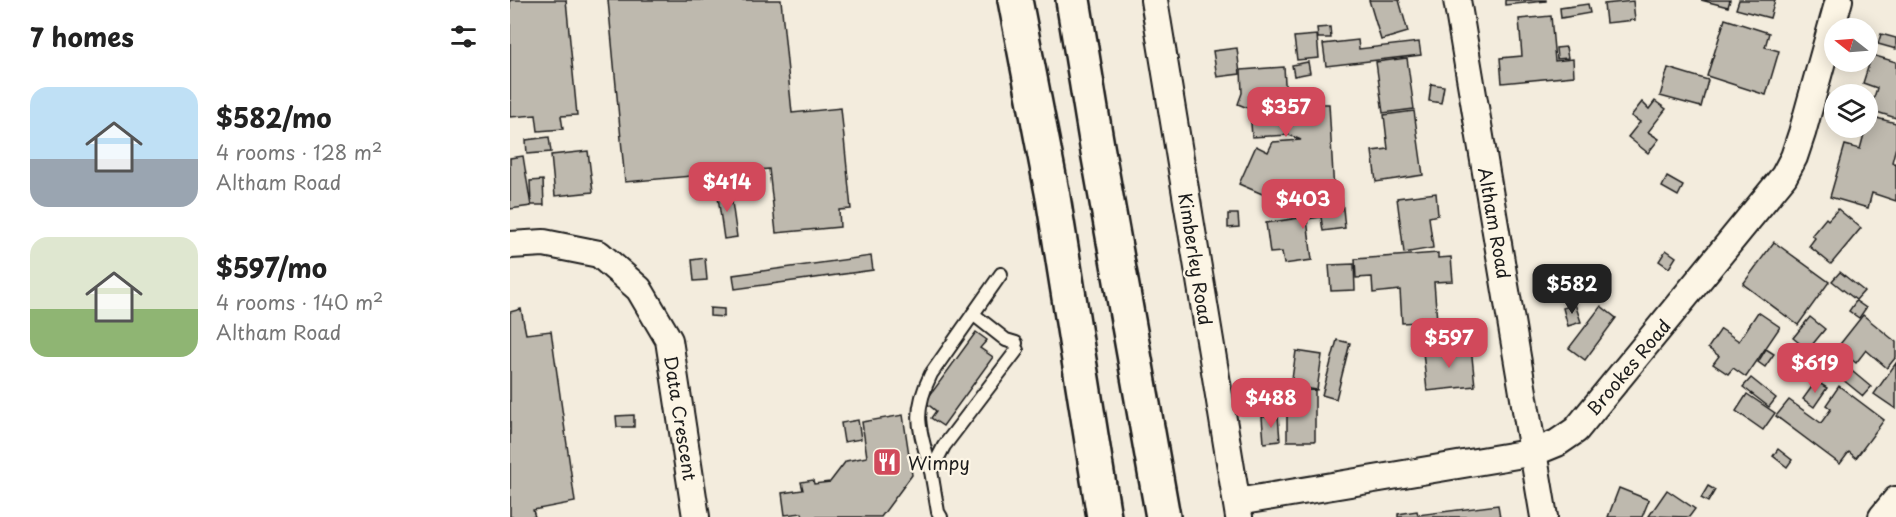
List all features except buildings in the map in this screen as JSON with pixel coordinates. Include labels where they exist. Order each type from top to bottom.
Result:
[{"type":"highway","points":[[1016,0],[1053,197],[1104,517]]},
{"type":"highway","points":[[1073,0],[1163,517]]},
{"type":"street","name":"Kimberley Road","points":[[1154,0],[1238,510]]},
{"type":"street","name":"Altham Road","points":[[1457,0],[1544,517]]},
{"type":"street","name":"Brookes Road","points":[[1238,510],[1534,452],[1557,443],[1576,430],[1784,177],[1794,158],[1802,133],[1839,0]]},
{"type":"street","name":"Data Crescent","points":[[510,245],[544,243],[599,255],[639,289],[669,340],[696,517]]},
{"type":"street","points":[[1882,517],[1896,500]]},
{"type":"lane","points":[[941,517],[918,426],[919,404],[931,374],[1001,274]]},
{"type":"lane","points":[[931,471],[944,446],[1016,346],[973,314]]},
{"type":"place","name":"Wimpy","points":[[887,462]]}]
